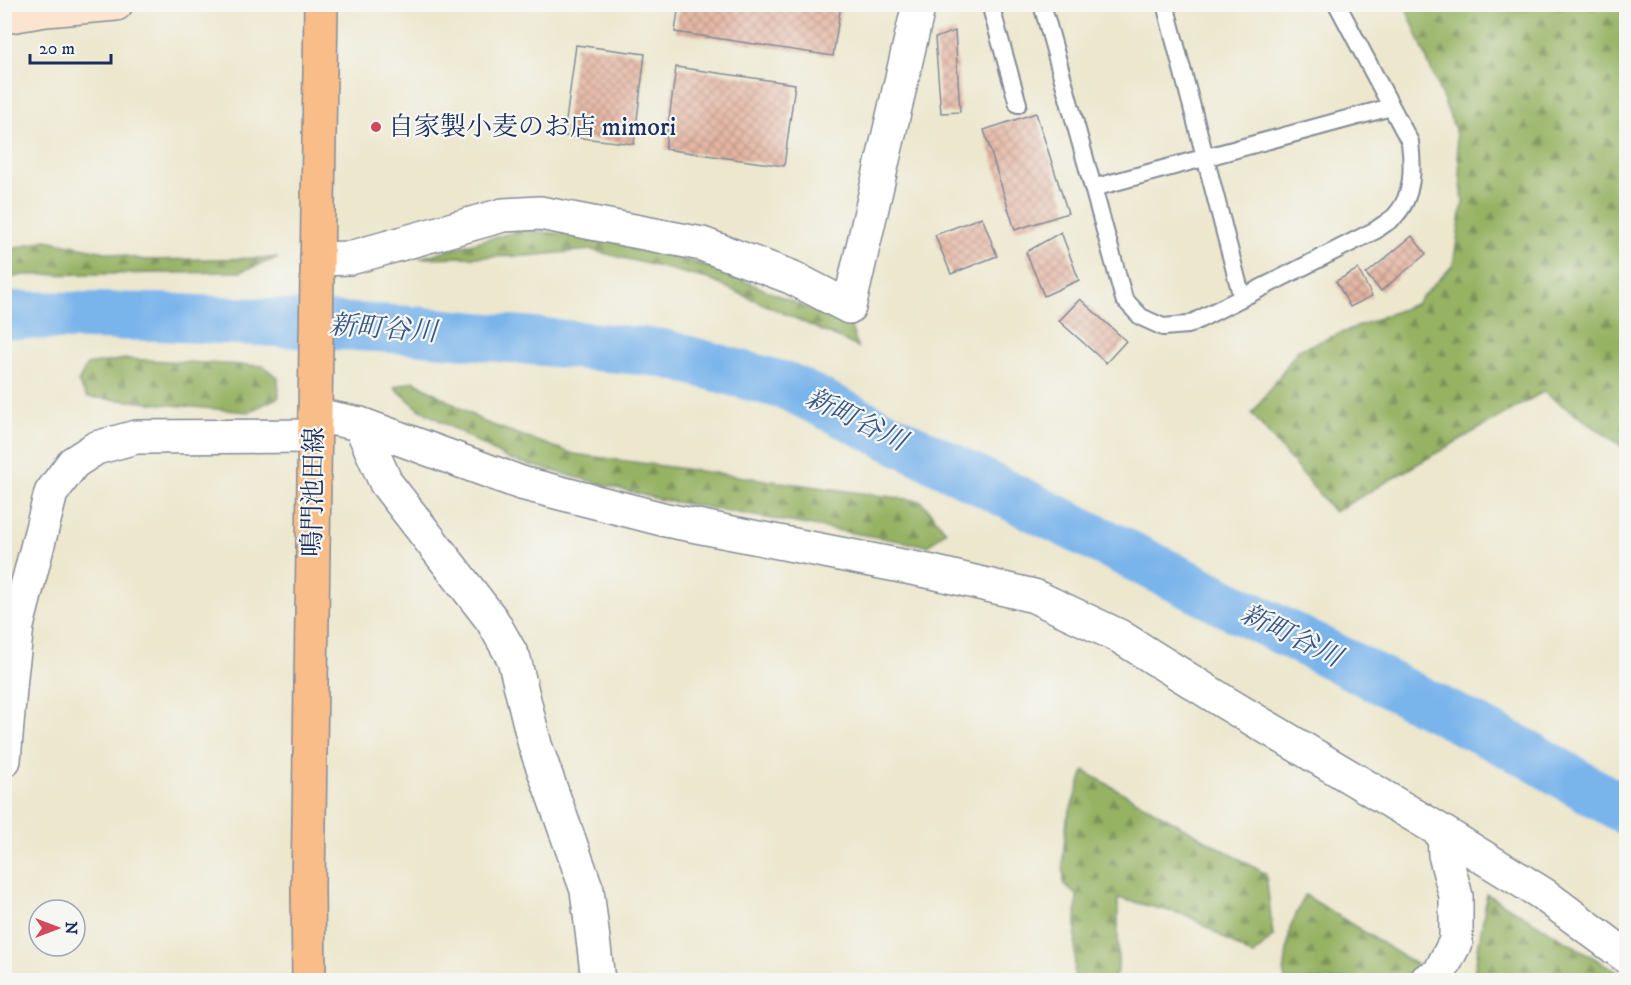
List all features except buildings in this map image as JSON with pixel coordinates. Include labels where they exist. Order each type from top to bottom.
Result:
[{"type":"main road","name":"鳴門池田線","points":[[309,981],[308,888],[321,4]]},
{"type":"street","points":[[4,17],[46,10],[116,4]]},
{"type":"street","points":[[317,272],[350,258],[503,215],[540,213],[702,244],[791,277],[849,307],[919,4]]},
{"type":"street","points":[[4,759],[17,626],[51,493],[73,463],[96,448],[136,437],[315,414],[360,424],[521,483],[666,520],[932,573],[1034,596],[1119,636],[1226,703],[1444,833],[1542,894],[1626,956]]},
{"type":"street","points":[[360,424],[386,483],[492,620],[514,659],[535,745],[587,890],[598,980],[603,981]]},
{"type":"street","points":[[1434,979],[1456,941],[1456,896],[1444,855],[1444,833]]},
{"type":"lane","points":[[990,4],[1018,104]]},
{"type":"lane","points":[[1042,4],[1124,299],[1141,317],[1163,327],[1188,325],[1376,230],[1396,215],[1408,192],[1413,168],[1410,142],[1338,4]]},
{"type":"lane","points":[[1165,4],[1242,298]]},
{"type":"lane","points":[[1093,188],[1392,107]]},
{"type":"green space","points":[[1405,5],[1626,5],[1626,449],[1543,392],[1334,512],[1252,414],[1298,350],[1415,304],[1453,265],[1463,201],[1455,129]]},
{"type":"green space","points":[[521,230],[604,237],[715,268],[851,327],[858,347],[708,279],[591,250],[526,256],[419,258]]},
{"type":"green space","points":[[46,240],[145,260],[278,258],[239,272],[23,275],[5,279],[5,251]]},
{"type":"green space","points":[[126,359],[263,366],[278,378],[279,397],[248,412],[87,397],[78,382],[87,365]]},
{"type":"green space","points":[[414,381],[484,422],[574,454],[921,501],[946,531],[928,546],[658,499],[508,459],[419,409],[394,387]]},
{"type":"green space","points":[[1084,771],[1266,874],[1273,936],[1253,956],[1189,916],[1118,898],[1118,969],[1113,980],[1074,980],[1077,895],[1064,885],[1063,856],[1067,819]]},
{"type":"green space","points":[[1487,894],[1626,977],[1626,980],[1473,980]]},
{"type":"green space","points":[[1305,895],[1422,968],[1393,980],[1285,980],[1290,928]]},
{"type":"waterway","name":"新町谷川","points":[[4,315],[159,317],[413,330],[662,353],[789,387],[1528,754],[1626,811]]},
{"type":"place","name":"自家製小麦のお店 mimori","points":[[376,127]]}]
